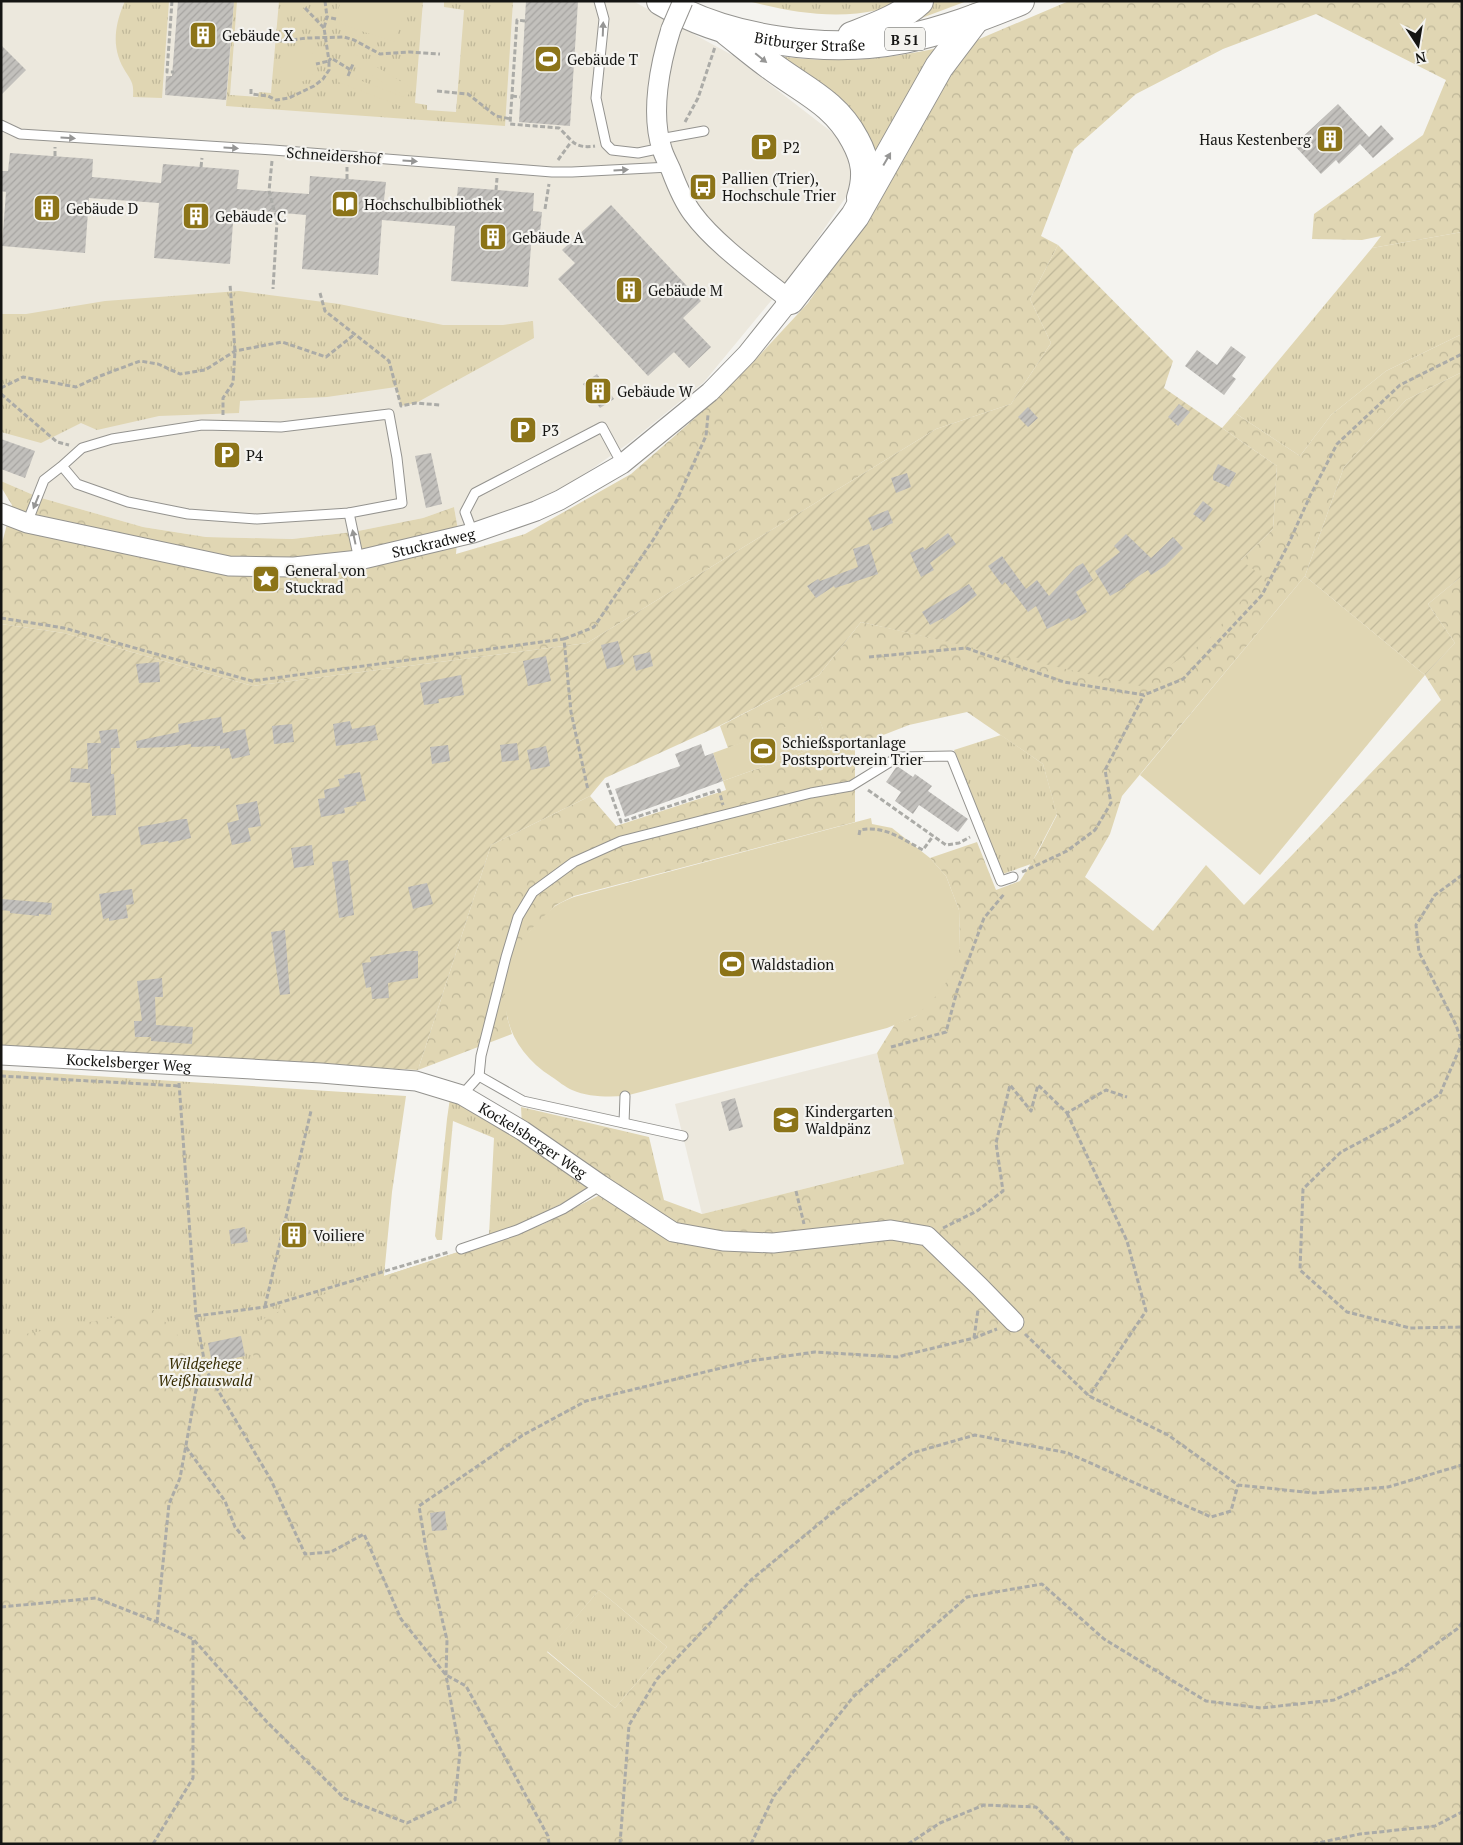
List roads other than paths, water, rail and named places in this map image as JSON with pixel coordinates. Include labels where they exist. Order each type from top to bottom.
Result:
[{"type":"main road","name":"Bitburger Straße","points":[[661,1],[723,28],[774,39],[831,44],[868,44],[905,39],[976,18],[1020,1]]},
{"type":"main road","points":[[831,44],[885,23],[919,1]]},
{"type":"main road","points":[[790,300],[855,216],[940,67],[976,18]]},
{"type":"main road","points":[[723,28],[771,66],[814,94],[833,109],[847,125],[862,154],[866,182],[855,216]]},
{"type":"street","points":[[683,1],[671,30],[659,78],[657,114],[666,141],[670,167],[681,195],[694,215],[709,232],[790,300]]},
{"type":"street","name":"Stuckradweg","points":[[1,513],[28,524],[229,566],[294,567],[359,560],[473,533],[560,500],[622,464],[710,392],[747,354],[790,300]]},
{"type":"street","name":"Kockelsberger Weg","points":[[1,1055],[312,1073],[424,1083],[462,1095],[523,1130],[672,1232],[723,1241],[773,1243],[891,1230],[927,1236],[1014,1322]]},
{"type":"lane","points":[[599,1],[604,19],[596,98],[606,144],[612,150],[638,153],[666,141],[704,131]]},
{"type":"lane","name":"Schneidershof","points":[[1,125],[20,134],[572,172],[670,167]]},
{"type":"lane","points":[[28,524],[44,480],[82,448],[112,439],[202,425],[281,427],[389,414],[397,458],[402,503],[349,513],[257,519],[188,514],[128,502],[77,484],[62,466]]},
{"type":"lane","points":[[473,533],[465,512],[475,493],[602,427],[622,464]]},
{"type":"lane","points":[[349,513],[359,560]]},
{"type":"lane","points":[[462,1095],[479,1076],[506,957],[518,917],[534,892],[574,862],[621,841],[810,793],[851,786],[898,758],[951,756],[1001,881],[1013,877]]},
{"type":"lane","points":[[479,1076],[523,1101],[683,1136]]},
{"type":"lane","points":[[624,1096],[624,1123]]},
{"type":"lane","points":[[461,1249],[518,1230],[563,1209],[601,1185]]},
{"type":"place","name":"Gebäude X","points":[[203,35]]},
{"type":"place","name":"Gebäude T","points":[[548,59]]},
{"type":"place","name":"Haus Kestenberg","points":[[1330,139]]},
{"type":"place","name":"P2","points":[[764,147]]},
{"type":"place","name":"Pallien (Trier), Hochschule Trier","points":[[703,187]]},
{"type":"place","name":"Hochschulbibliothek","points":[[345,204]]},
{"type":"place","name":"Gebäude D","points":[[47,208]]},
{"type":"place","name":"Gebäude C","points":[[196,216]]},
{"type":"place","name":"Gebäude A","points":[[493,237]]},
{"type":"place","name":"Gebäude M","points":[[629,290]]},
{"type":"place","name":"Gebäude W","points":[[598,391]]},
{"type":"place","name":"P3","points":[[523,430]]},
{"type":"place","name":"P4","points":[[227,455]]},
{"type":"place","name":"General von Stuckrad","points":[[266,579]]},
{"type":"place","name":"Schießsportanlage Postsportverein Trier","points":[[763,751]]},
{"type":"place","name":"Waldstadion","points":[[732,964]]},
{"type":"place","name":"Kindergarten Waldpänz","points":[[786,1120]]},
{"type":"place","name":"Voiliere","points":[[294,1235]]},
{"type":"park label","name":"Wildgehege Weißhauswald","points":[[205,1372]]}]
